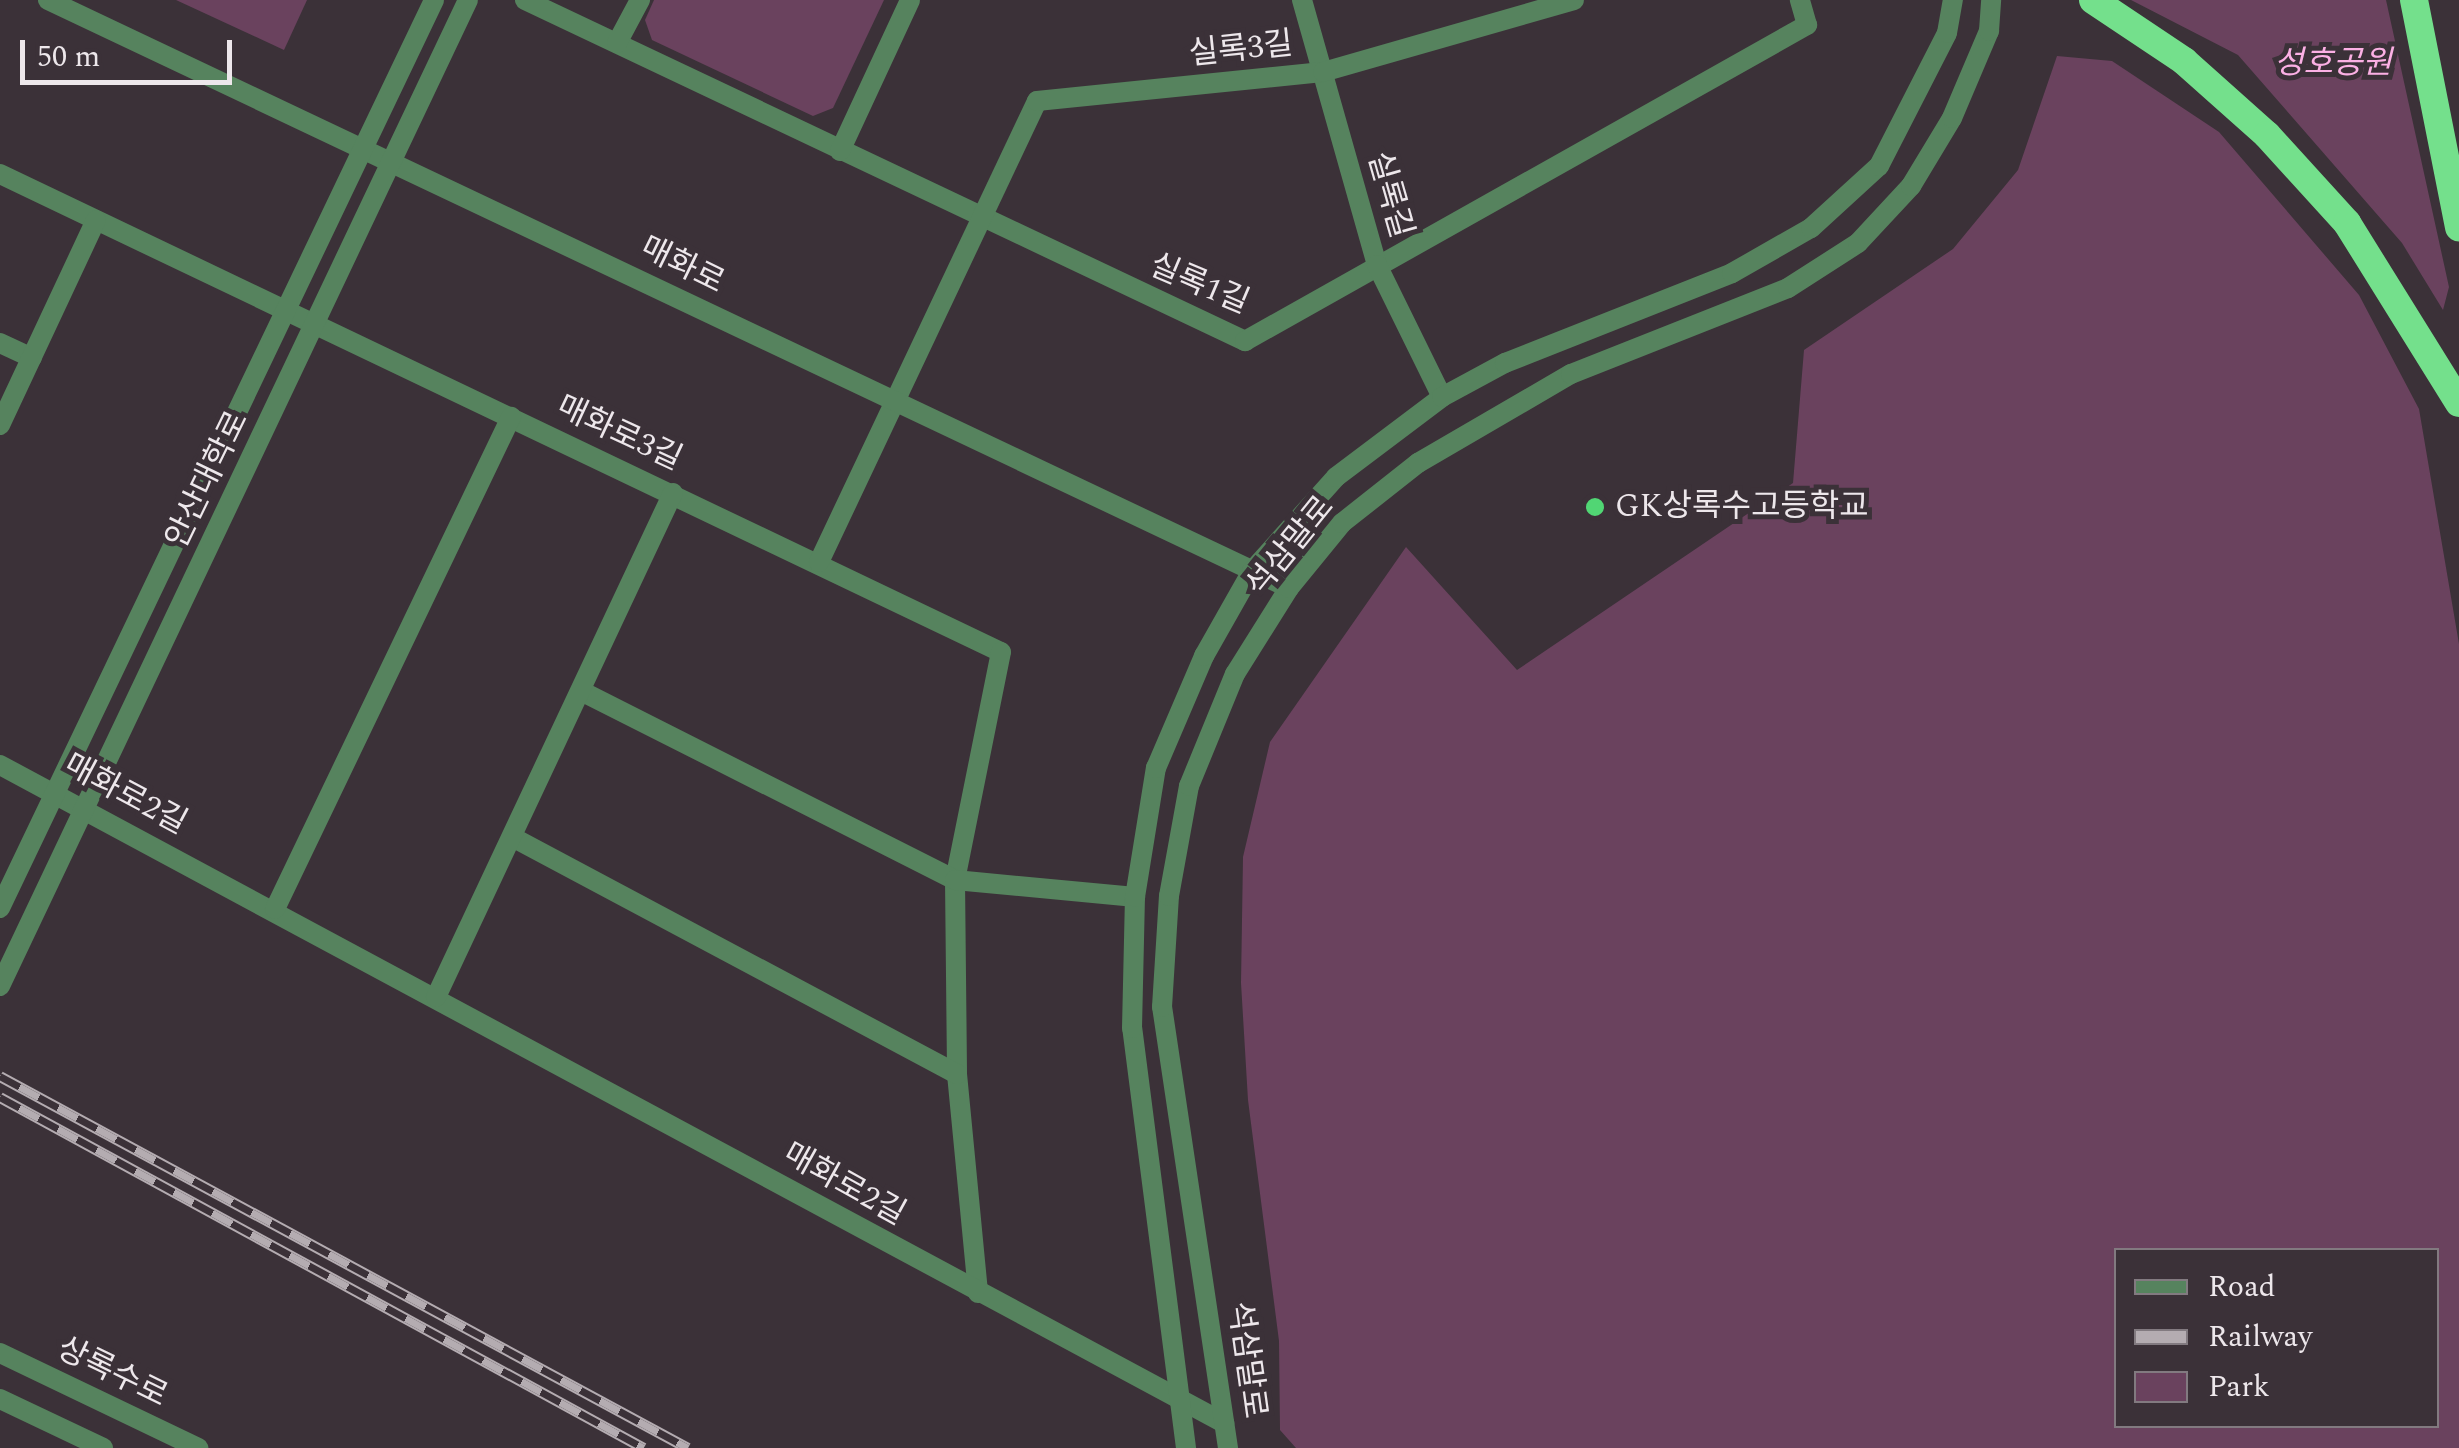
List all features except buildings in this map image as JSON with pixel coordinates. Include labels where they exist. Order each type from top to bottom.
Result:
[{"type":"highway","points":[[2092,0],[2184,62],[2307,179],[2347,223],[2459,403]]},
{"type":"highway","points":[[2414,0],[2459,228]]},
{"type":"street","name":"매화로","points":[[48,0],[1289,588]]},
{"type":"street","name":"안산대학로","points":[[0,908],[434,0]]},
{"type":"street","name":"안산대학로","points":[[0,986],[83,805],[320,322],[468,0]]},
{"type":"street","name":"실록1길","points":[[524,0],[978,219],[1245,341],[1806,25],[1800,0]]},
{"type":"street","points":[[618,44],[640,0]]},
{"type":"street","points":[[840,151],[910,0]]},
{"type":"street","name":"실록길","points":[[1302,0],[1377,265],[1442,397]]},
{"type":"street","name":"실록3길","points":[[978,219],[1038,101],[1323,72],[1574,0]]},
{"type":"street","name":"석삼말로","points":[[1186,1448],[1132,1028],[1136,896],[1156,768],[1204,656],[1252,571],[1336,477],[1442,397],[1505,363],[1732,273],[1812,228],[1879,166],[1946,34],[1953,0]]},
{"type":"street","name":"석삼말로","points":[[1228,1448],[1162,1007],[1170,896],[1189,786],[1235,674],[1289,588],[1342,524],[1483,421],[1571,374],[1788,288],[1858,243],[1911,186],[1952,118],[1989,30],[1992,0]]},
{"type":"street","name":"매화로3길","points":[[0,174],[320,322],[1001,652],[955,880],[958,1074],[978,1292]]},
{"type":"street","points":[[818,562],[978,219]]},
{"type":"street","points":[[0,425],[96,220]]},
{"type":"street","points":[[0,343],[32,358]]},
{"type":"street","points":[[275,909],[511,416]]},
{"type":"street","points":[[436,997],[674,493]]},
{"type":"street","points":[[583,692],[955,880],[1136,896]]},
{"type":"street","name":"매화로2길","points":[[0,764],[83,805],[1224,1424]]},
{"type":"street","points":[[514,838],[958,1074]]},
{"type":"street","name":"상록수로","points":[[0,1353],[198,1448]]},
{"type":"street","points":[[0,1400],[71,1441],[103,1448]]},
{"type":"green space","points":[[176,0],[307,0],[284,50]]},
{"type":"green space","points":[[654,0],[884,0],[833,108],[813,116],[652,40],[645,20]]},
{"type":"green space","name":"성호공원","points":[[2131,0],[2386,0],[2449,287],[2443,310],[2402,243],[2238,55]]},
{"type":"green space","points":[[2057,56],[2112,61],[2219,132],[2359,295],[2419,409],[2459,644],[2459,1448],[1296,1448],[1280,1430],[1279,1341],[1248,1100],[1241,983],[1243,857],[1270,742],[1406,547],[1517,670],[1793,483],[1804,350],[1953,249],[2018,170]]},
{"type":"railway","points":[[0,1076],[688,1448]]},
{"type":"railway","points":[[0,1097],[644,1448]]},
{"type":"place","name":"GK상록수고등학교","points":[[1595,507]]}]
